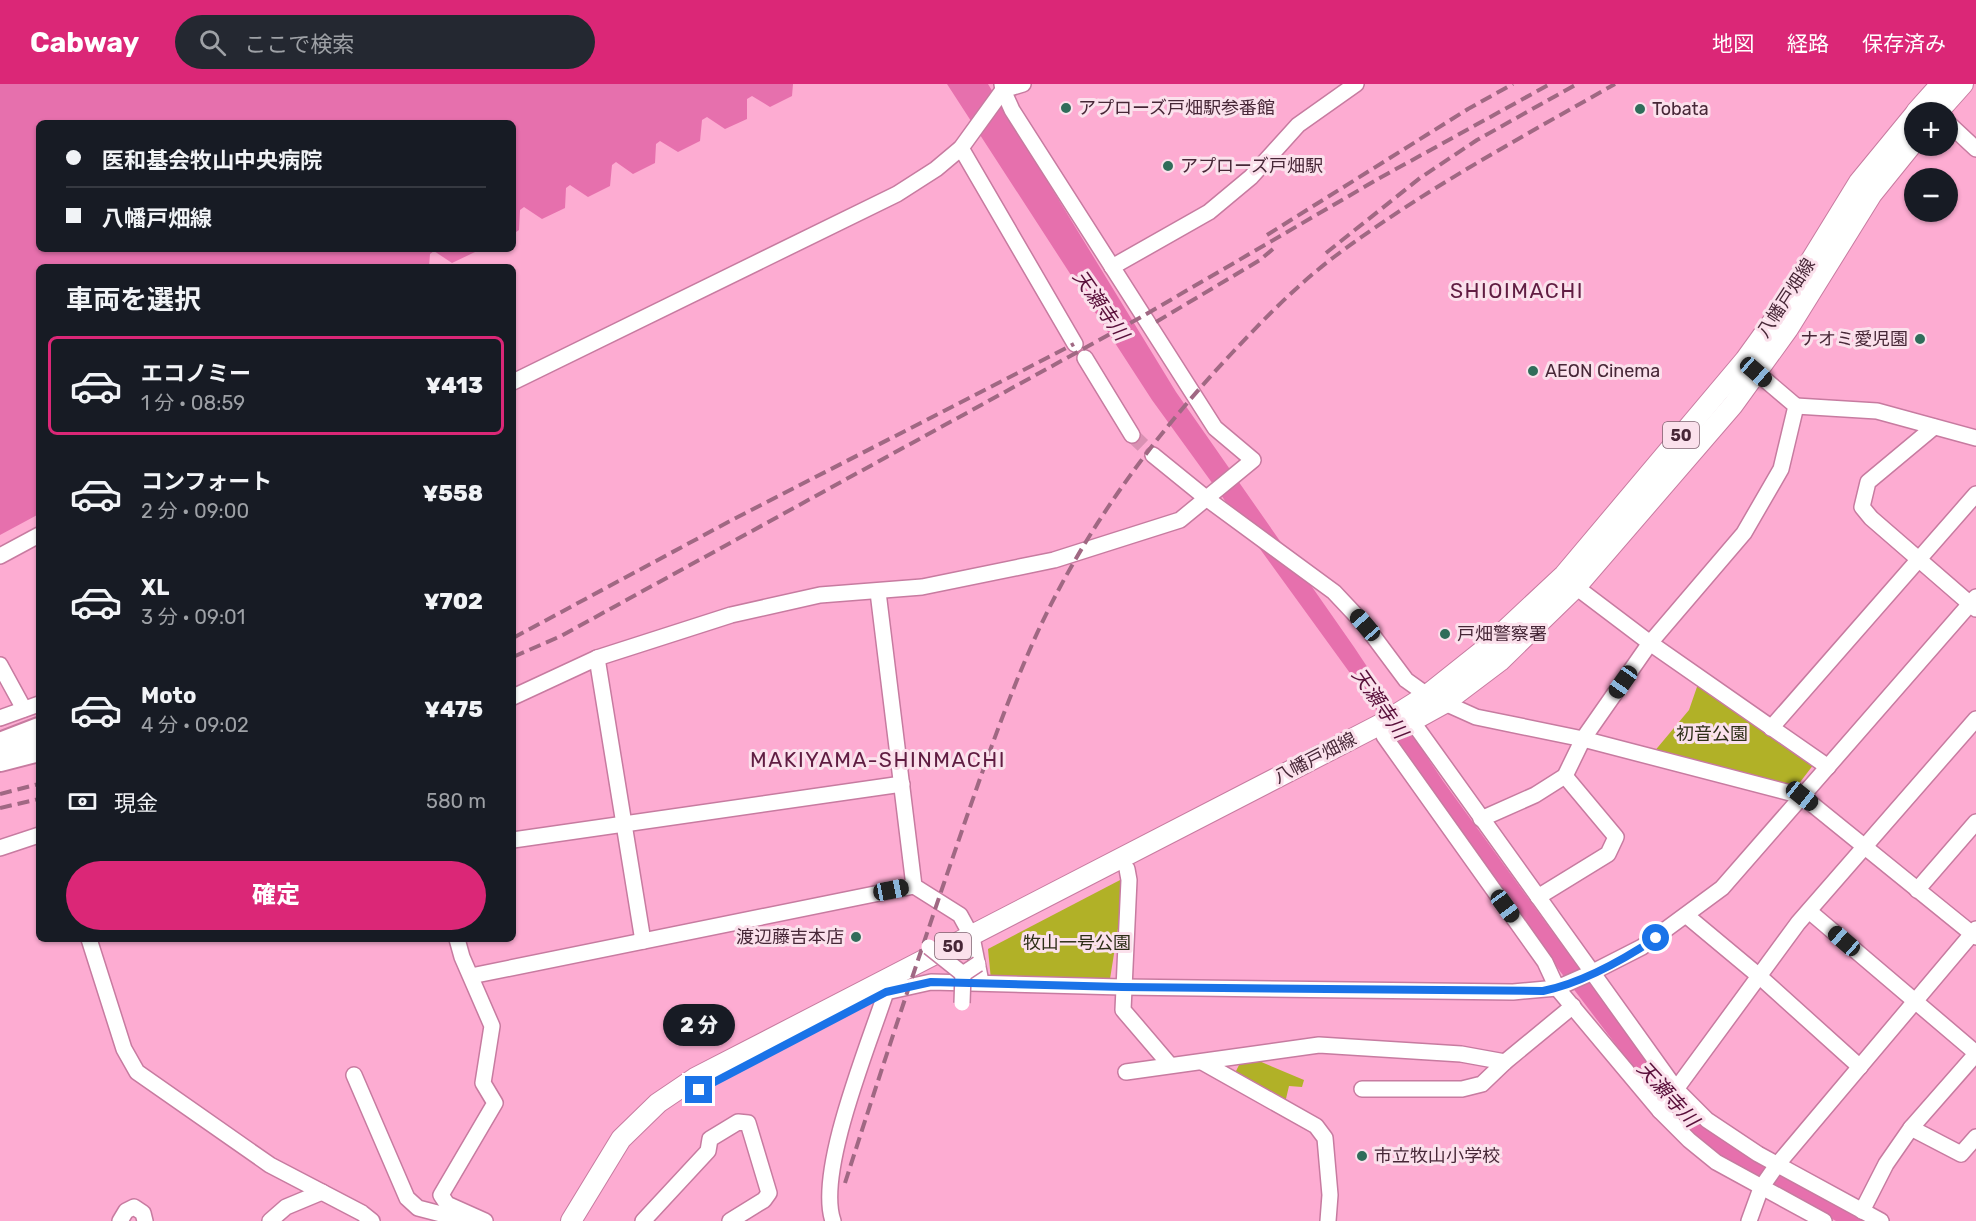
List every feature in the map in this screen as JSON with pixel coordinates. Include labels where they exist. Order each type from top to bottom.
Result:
[{"type":"highway","points":[[0,744],[36,737]]},
{"type":"highway","points":[[0,760],[36,737]]},
{"type":"main road","name":"八幡戸畑線","points":[[1925,102],[1941,84]]},
{"type":"main road","points":[[1947,102],[1964,84]]},
{"type":"main road","name":"八幡戸畑線","points":[[1435,699],[1564,575],[1710,401],[1776,317],[1859,182],[1904,127]]},
{"type":"main road","name":"八幡戸畑線","points":[[583,1221],[628,1147],[664,1113],[699,1090],[886,992],[975,950],[1384,732],[1500,661],[1576,588],[1733,405],[1788,329],[1872,194],[1904,154]]},
{"type":"main road","name":"八幡戸畑線","points":[[571,1221],[621,1138],[658,1103],[695,1078],[884,980],[975,950],[1384,732]]},
{"type":"street","points":[[516,381],[897,194],[936,169],[961,148],[1002,87],[1023,84]]},
{"type":"street","points":[[1112,267],[1209,212],[1251,177],[1298,125],[1356,84]]},
{"type":"street","points":[[516,695],[597,658],[731,615],[820,595],[878,592],[1004,572],[1054,560],[1180,520],[1253,460],[1215,428],[1030,140],[1002,87]]},
{"type":"street","points":[[1958,132],[1976,149]]},
{"type":"street","points":[[961,148],[1075,344]]},
{"type":"street","points":[[1085,358],[1132,435]]},
{"type":"street","points":[[1756,372],[1796,406],[1876,411],[1976,438]]},
{"type":"street","points":[[1481,819],[1535,795],[1565,776],[1583,739],[1650,643],[1744,533],[1781,470],[1796,406]]},
{"type":"street","points":[[833,1221],[828,1206],[833,1158],[886,992],[931,982],[1513,992],[1561,986],[1642,947],[1687,916],[1722,888],[1974,603],[1870,518],[1862,507],[1868,482],[1934,427]]},
{"type":"street","points":[[1153,455],[1210,494],[1349,607],[1406,680],[1435,699],[1476,717],[1583,739],[1802,796],[1917,890],[1975,933],[1777,1165],[1761,1188],[1749,1221]]},
{"type":"street","points":[[1771,728],[1976,494]]},
{"type":"street","points":[[0,556],[36,537]]},
{"type":"street","points":[[1576,588],[1650,643],[1828,767]]},
{"type":"street","points":[[878,592],[914,886]]},
{"type":"street","points":[[597,658],[643,941]]},
{"type":"street","points":[[0,665],[24,709]]},
{"type":"street","points":[[0,718],[36,705]]},
{"type":"street","points":[[1406,719],[1538,897],[1588,974],[1676,1089],[1707,1120],[1777,1165],[1881,1221]]},
{"type":"street","points":[[1660,1111],[1809,911],[1976,719]]},
{"type":"street","points":[[1384,732],[1545,962],[1573,1006],[1660,1111],[1716,1162],[1824,1221]]},
{"type":"street","points":[[1538,897],[1608,854],[1616,837],[1565,776]]},
{"type":"street","points":[[516,840],[902,784]]},
{"type":"street","points":[[1917,890],[1976,822]]},
{"type":"street","points":[[0,848],[36,836]]},
{"type":"street","points":[[1127,869],[1129,880],[1122,987],[1123,1010],[1170,1065]]},
{"type":"street","points":[[471,976],[914,886],[960,915],[975,950],[981,983]]},
{"type":"street","points":[[1809,911],[1976,1054],[1911,1128],[1886,1164],[1862,1211]]},
{"type":"street","points":[[1687,916],[1759,976],[1860,1067]]},
{"type":"street","points":[[90,942],[124,1048],[137,1072],[270,1164],[362,1213],[372,1221]]},
{"type":"street","points":[[458,942],[492,1026],[483,1083],[495,1103],[441,1195],[447,1204],[485,1221]]},
{"type":"street","points":[[929,947],[963,974]]},
{"type":"street","points":[[962,1003],[963,974],[975,950]]},
{"type":"street","points":[[1362,1089],[1462,1089],[1482,1084],[1573,1006]]},
{"type":"street","points":[[1126,1072],[1319,1045],[1461,1054],[1505,1062]]},
{"type":"street","points":[[1202,1062],[1316,1126],[1325,1138],[1330,1194],[1328,1221]]},
{"type":"street","points":[[354,1076],[407,1198],[418,1208],[468,1221]]},
{"type":"street","points":[[643,1221],[708,1151],[710,1139],[738,1122],[748,1123],[769,1193],[764,1200],[730,1221]]},
{"type":"street","points":[[1911,1128],[1961,1154],[1976,1137]]},
{"type":"street","points":[[270,1221],[286,1207],[322,1192]]},
{"type":"street","points":[[120,1221],[126,1211],[134,1207],[143,1213],[145,1221]]},
{"type":"green space","name":"初音公園","points":[[1698,684],[1814,764],[1794,790],[1653,753],[1689,710]]},
{"type":"green space","name":"牧山一号公園","points":[[1122,879],[1123,897],[1110,979],[991,980],[988,949]]},
{"type":"green space","points":[[1259,1061],[1304,1080],[1302,1087],[1289,1086],[1285,1103],[1235,1073],[1240,1063]]},
{"type":"water","points":[[0,84],[793,84],[792,96],[770,107],[752,96],[747,99],[747,119],[725,129],[707,117],[702,120],[700,141],[678,152],[660,141],[656,144],[655,163],[633,174],[616,162],[612,165],[610,186],[588,197],[570,185],[566,188],[565,208],[542,219],[524,207],[520,210],[519,230],[516,232],[516,120],[36,120],[36,252],[433,252],[430,254],[429,264],[36,264],[36,516],[0,535]]},
{"type":"water","name":"天瀬寺川","points":[[947,84],[988,84],[1176,392],[1354,647],[1443,781],[1666,1088],[1709,1131],[1867,1221],[1836,1221],[1707,1148],[1668,1111],[1645,1083],[1553,962],[1363,691],[1152,400]]},
{"type":"water","points":[[436,252],[475,252],[452,263]]},
{"type":"tunnel","points":[[1132,435],[1153,455]]},
{"type":"railway","points":[[1267,235],[1468,109],[1513,84]]},
{"type":"railway","points":[[516,656],[561,636],[1143,316],[1378,179],[1550,84]]},
{"type":"railway","points":[[1326,253],[1420,178],[1477,140],[1577,84]]},
{"type":"railway","points":[[845,1183],[944,883],[1009,700],[1053,600],[1121,488],[1202,385],[1269,315],[1320,268],[1367,233],[1437,187],[1615,84]]},
{"type":"railway","points":[[1156,322],[1260,260],[1273,249]]},
{"type":"railway","points":[[516,636],[732,520],[1074,344]]},
{"type":"railway","points":[[0,794],[36,785]]},
{"type":"railway","points":[[0,808],[36,800]]},
{"type":"place","name":"アプローズ戸畑駅参番館","points":[[1066,108]]},
{"type":"place","name":"Tobata","points":[[1640,109]]},
{"type":"place","name":"アプローズ戸畑駅","points":[[1168,166]]},
{"type":"place","name":"ナオミ愛児園","points":[[1920,339]]},
{"type":"place","name":"AEON Cinema","points":[[1533,371]]},
{"type":"place","name":"戸畑警察署","points":[[1445,634]]},
{"type":"place","name":"渡辺藤吉本店","points":[[856,937]]},
{"type":"place","name":"市立牧山小学校","points":[[1362,1156]]},
{"type":"district","name":"SHIOIMACHI","points":[[1517,290]]},
{"type":"district","name":"MAKIYAMA-SHINMACHI","points":[[878,759]]},
{"type":"route","points":[[699,1090],[886,992],[931,982],[1122,987],[1543,991],[1557,988],[1591,973],[1656,938]]}]
